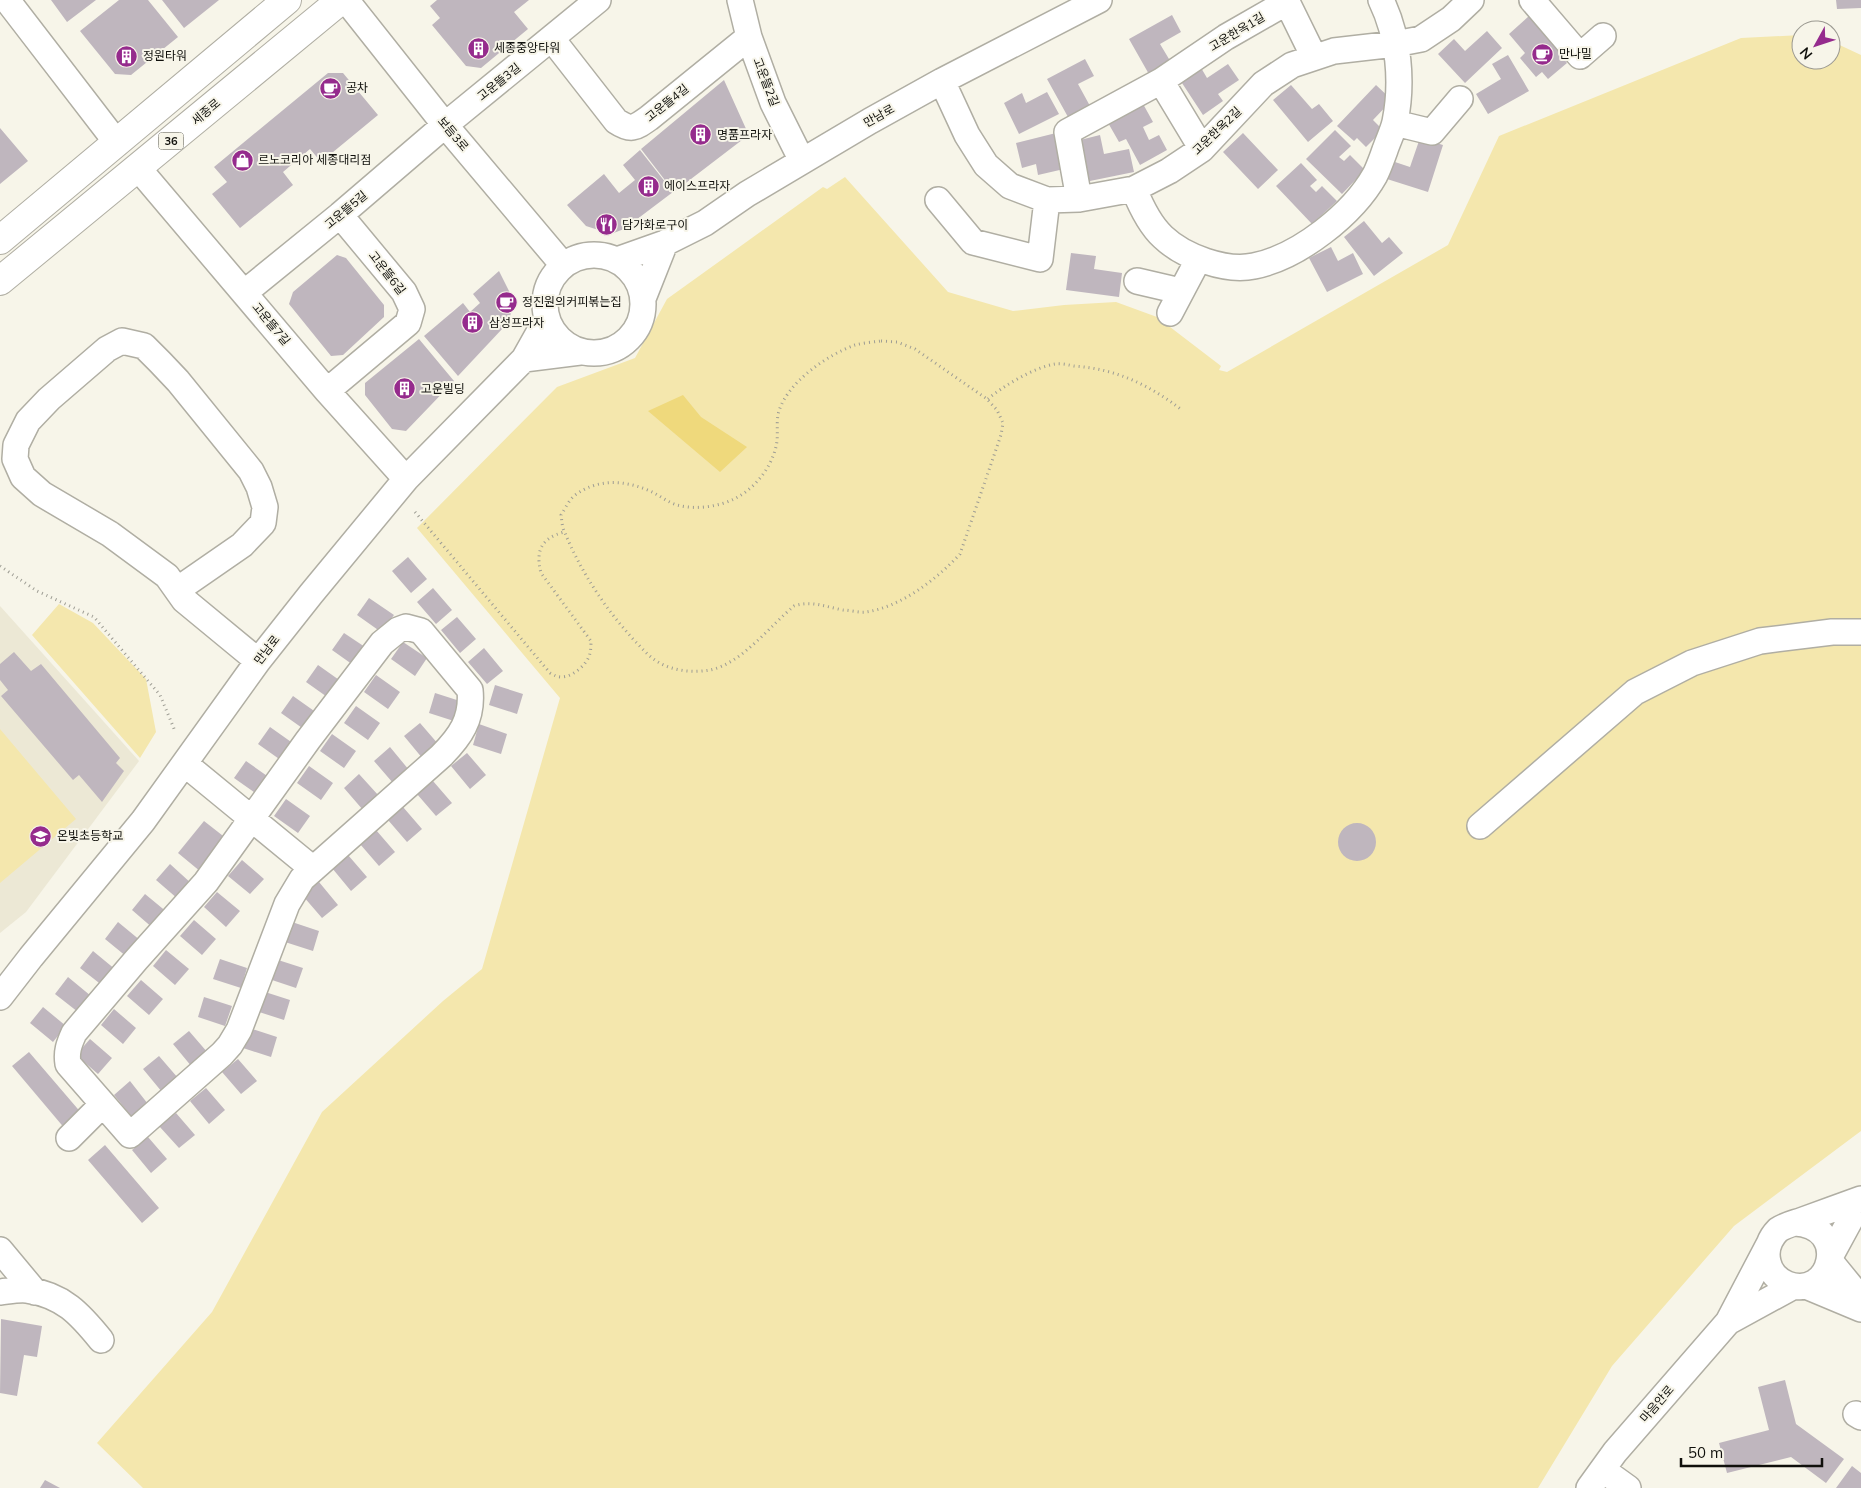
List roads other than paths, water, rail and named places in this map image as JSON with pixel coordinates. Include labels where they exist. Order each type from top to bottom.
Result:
[{"type":"main road","points":[[0,240],[287,0]]},
{"type":"main road","name":"세종로","points":[[0,281],[341,0]]},
{"type":"street","points":[[7,0],[117,142]]},
{"type":"street","name":"보듬3로","points":[[346,0],[445,125],[563,265]]},
{"type":"street","name":"고운뜰3길","points":[[445,125],[598,0]]},
{"type":"street","name":"고운뜰2길","points":[[740,0],[749,37],[773,103],[802,161]]},
{"type":"street","name":"만남로","points":[[617,260],[665,243],[705,223],[747,194],[802,161],[942,81],[1099,0]]},
{"type":"street","points":[[1134,189],[1141,206],[1163,237],[1198,260],[1222,266],[1253,266],[1284,256],[1322,233],[1351,208],[1376,174],[1395,123],[1401,82],[1395,44],[1381,0]]},
{"type":"street","name":"고운한옥2길","points":[[942,81],[967,135],[986,165],[1010,186],[1047,200],[1079,199],[1134,189],[1168,171],[1202,149],[1264,84],[1292,65],[1334,51],[1421,39],[1451,19],[1471,0]]},
{"type":"street","points":[[1532,0],[1580,56],[1603,36]]},
{"type":"street","name":"고운한옥1길","points":[[1079,199],[1067,132],[1161,81],[1226,37],[1287,2],[1314,57]]},
{"type":"street","name":"고운뜰4길","points":[[552,39],[616,121],[625,128],[636,127],[649,118],[749,37]]},
{"type":"street","points":[[1161,81],[1202,149]]},
{"type":"street","points":[[1395,123],[1432,132],[1460,100]]},
{"type":"street","name":"고운뜰5길","points":[[244,294],[445,125]]},
{"type":"street","name":"고운뜰7길","points":[[138,168],[327,391],[406,479]]},
{"type":"street","points":[[938,200],[973,242],[1040,259],[1047,200]]},
{"type":"street","name":"고운뜰6길","points":[[327,391],[408,323],[412,309],[404,292],[340,215]]},
{"type":"street","points":[[524,359],[580,352],[596,354],[613,351],[627,342],[638,329],[644,313],[644,296],[665,243]]},
{"type":"street","points":[[580,352],[565,344],[554,332],[546,318],[545,303],[547,289],[563,265],[576,258],[590,255],[604,256],[617,260],[630,269],[644,296]]},
{"type":"street","points":[[1137,281],[1175,302],[1198,260]]},
{"type":"street","name":"만남로","points":[[0,997],[143,821],[258,661],[406,479],[524,359],[546,318]]},
{"type":"street","points":[[177,590],[242,545],[263,523],[265,507],[259,487],[250,471],[178,381],[144,346],[122,341],[107,349],[49,399],[28,421],[16,445],[16,459],[23,478],[42,494],[110,534],[167,576],[184,600],[258,661]]},
{"type":"street","points":[[406,627],[420,631],[470,690],[471,698],[464,730],[455,742],[302,879],[287,904],[239,1030],[230,1045],[130,1135],[68,1064],[66,1055],[68,1044],[74,1033],[136,960],[206,882],[252,818],[308,740],[382,643],[398,630],[406,627]]},
{"type":"street","points":[[1480,826],[1636,692],[1684,667],[1760,641],[1832,632],[1861,632]]},
{"type":"street","points":[[185,764],[313,869]]},
{"type":"street","points":[[0,970],[31,957]]},
{"type":"street","points":[[70,1138],[102,1105]]},
{"type":"street","points":[[1728,1322],[1769,1244],[1779,1230],[1861,1199]]},
{"type":"street","points":[[1728,1322],[1822,1277],[1861,1199]]},
{"type":"street","points":[[1795,1223],[1806,1224],[1816,1228],[1824,1236],[1829,1246],[1830,1259],[1861,1299]]},
{"type":"street","points":[[1769,1244],[1768,1262],[1771,1271],[1777,1278],[1861,1309]]},
{"type":"street","points":[[0,1250],[35,1292]]},
{"type":"street","points":[[0,1292],[26,1290],[56,1298],[81,1314],[102,1340]]},
{"type":"street","name":"마음안로","points":[[1596,1479],[1615,1452],[1728,1322]]},
{"type":"street","points":[[1596,1479],[1628,1488]]},
{"type":"place","name":"세종중앙타워","points":[[478,48]]},
{"type":"place","name":"만나밀","points":[[1543,54]]},
{"type":"place","name":"정원타워","points":[[127,56]]},
{"type":"place","name":"공차","points":[[330,88]]},
{"type":"place","name":"명품프라자","points":[[701,135]]},
{"type":"place","name":"르노코리아 세종대리점","points":[[242,160]]},
{"type":"place","name":"에이스프라자","points":[[648,186]]},
{"type":"place","name":"담가화로구이","points":[[606,225]]},
{"type":"place","name":"정진원의커피볶는집","points":[[506,302]]},
{"type":"place","name":"삼성프라자","points":[[473,323]]},
{"type":"place","name":"고운빌딩","points":[[405,389]]},
{"type":"place","name":"온빛초등학교","points":[[41,836]]}]
